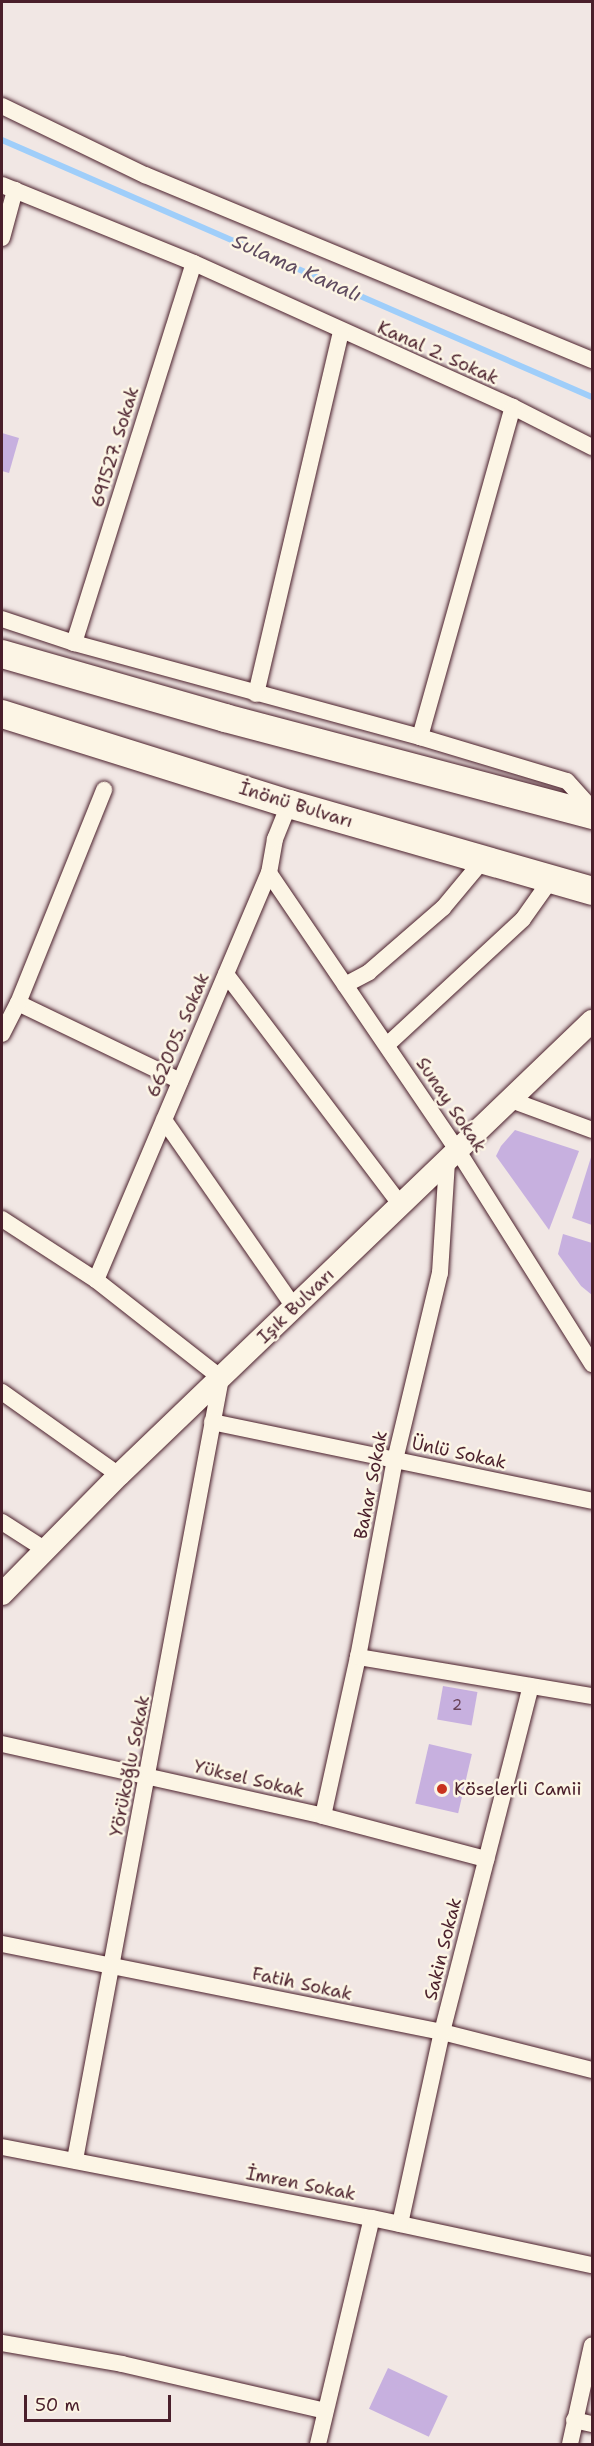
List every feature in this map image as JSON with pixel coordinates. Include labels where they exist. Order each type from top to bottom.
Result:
[{"type":"highway","points":[[2,654],[225,718],[592,815]]},
{"type":"highway","name":"İnönü Bulvarı","points":[[2,714],[289,804],[592,891]]},
{"type":"main road","name":"Işık Bulvarı","points":[[2,1594],[119,1475],[592,1021]]},
{"type":"street","points":[[2,106],[145,175],[592,360]]},
{"type":"street","points":[[2,237],[8,188]]},
{"type":"street","name":"Kanal 2. Sokak","points":[[8,188],[194,263],[513,407],[592,447]]},
{"type":"street","name":"691527. Sokak","points":[[74,643],[194,263]]},
{"type":"street","points":[[256,694],[341,331]]},
{"type":"street","points":[[420,737],[513,407]]},
{"type":"street","points":[[2,619],[74,643],[420,737],[567,781],[592,809]]},
{"type":"street","points":[[2,1034],[18,1003],[104,790]]},
{"type":"street","name":"662005. Sokak","points":[[96,1280],[269,873],[275,839],[289,804]]},
{"type":"street","points":[[345,985],[369,972],[443,908],[483,860]]},
{"type":"street","name":"Sunay Sokak","points":[[269,873],[387,1045],[453,1156],[592,1364]]},
{"type":"street","points":[[387,1045],[523,919],[552,878]]},
{"type":"street","points":[[226,974],[401,1205]]},
{"type":"street","points":[[18,1003],[180,1081]]},
{"type":"street","points":[[511,1100],[592,1130]]},
{"type":"street","points":[[164,1120],[294,1307]]},
{"type":"street","name":"Bahar Sokak","points":[[323,1816],[358,1657],[394,1460],[440,1273],[453,1156]]},
{"type":"street","points":[[2,1218],[96,1280],[221,1378]]},
{"type":"street","name":"Yörükoğlu Sokak","points":[[75,2160],[110,1965],[149,1775],[221,1378]]},
{"type":"street","points":[[2,1392],[119,1475]]},
{"type":"street","name":"Ünlü Sokak","points":[[212,1422],[592,1501]]},
{"type":"street","points":[[2,1522],[44,1549]]},
{"type":"street","points":[[358,1657],[592,1696]]},
{"type":"street","name":"Sakin Sokak","points":[[400,2224],[442,2032],[531,1686]]},
{"type":"street","name":"Yüksel Sokak","points":[[2,1744],[149,1775],[323,1816],[486,1859]]},
{"type":"street","name":"Fatih Sokak","points":[[2,1944],[442,2032],[592,2070]]},
{"type":"street","name":"İmren Sokak","points":[[2,2147],[372,2218],[592,2265]]},
{"type":"street","points":[[318,2445],[372,2218]]},
{"type":"street","points":[[2,2343],[122,2364],[326,2411]]},
{"type":"street","points":[[570,2445],[592,2345]]},
{"type":"street","points":[[574,2420],[592,2424]]},
{"type":"building","points":[[2,433],[19,438],[9,473],[2,471]]},
{"type":"building","points":[[515,1130],[579,1151],[549,1230],[496,1156],[501,1146]]},
{"type":"building","points":[[592,1154],[592,1225],[572,1218]]},
{"type":"building","points":[[563,1234],[592,1243],[592,1295],[581,1286],[558,1254]]},
{"type":"building","points":[[443,1686],[477,1692],[472,1726],[437,1719]]},
{"type":"building","name":"Köselerli Camii","points":[[429,1744],[472,1754],[458,1813],[415,1803]]},
{"type":"building","points":[[388,2368],[448,2396],[429,2437],[369,2409]]},
{"type":"waterway","name":"Sulama Kanalı","points":[[2,140],[592,397]]},
{"type":"place","name":"Köselerli Camii","points":[[442,1789]]}]
